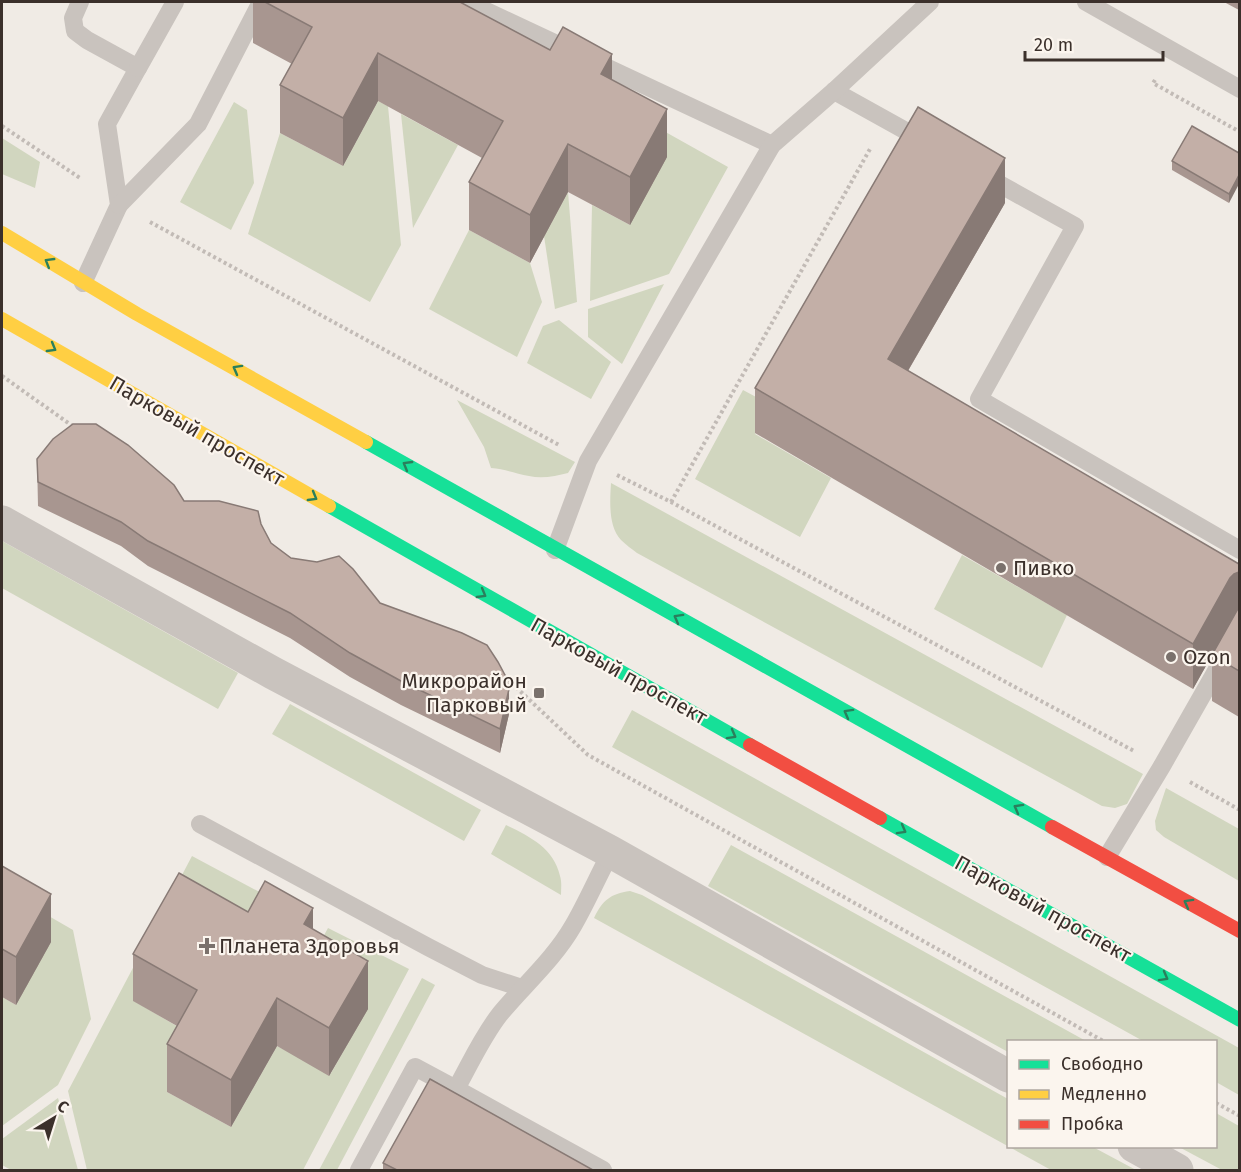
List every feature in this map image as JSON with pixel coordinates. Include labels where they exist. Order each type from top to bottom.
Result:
[{"type":"main road","points":[[2,233],[83,283],[555,550],[1239,931]]},
{"type":"main road","name":"Парковый проспект","points":[[2,319],[543,628],[1239,1020]]},
{"type":"street","points":[[2,522],[283,678],[610,852],[1007,1075]]},
{"type":"street","points":[[1138,1148],[1177,1170]]},
{"type":"lane","points":[[80,2],[73,18],[75,31],[138,68]]},
{"type":"lane","points":[[119,205],[107,124],[175,2]]},
{"type":"lane","points":[[83,283],[119,205],[198,124],[261,2]]},
{"type":"lane","points":[[467,2],[772,145]]},
{"type":"lane","points":[[555,550],[588,461],[772,145],[930,2]]},
{"type":"lane","points":[[1086,2],[1239,88]]},
{"type":"lane","points":[[834,91],[936,148]]},
{"type":"lane","points":[[966,165],[1075,226],[979,399],[1239,550]]},
{"type":"lane","points":[[1107,857],[1162,766],[1239,629]]},
{"type":"lane","points":[[200,824],[482,975],[522,988]]},
{"type":"lane","points":[[456,1089],[498,1017],[556,951],[573,926],[610,852]]},
{"type":"lane","points":[[360,1170],[415,1067],[603,1170]]},
{"type":"path","points":[[671,502],[886,120]]},
{"type":"path","points":[[2,376],[79,431]]},
{"type":"path","points":[[501,674],[588,755],[1103,1040]]},
{"type":"path","points":[[1217,1104],[1239,1116]]},
{"type":"green space","points":[[378,101],[388,106],[401,245],[370,302],[248,234],[280,133],[343,166]]},
{"type":"green space","points":[[234,102],[247,110],[254,183],[231,230],[180,202]]},
{"type":"green space","points":[[612,102],[728,167],[669,274],[590,301],[592,205],[630,225]]},
{"type":"green space","points":[[401,114],[458,145],[413,228]]},
{"type":"green space","points":[[2,138],[40,162],[35,188],[2,174]]},
{"type":"green space","points":[[568,192],[577,302],[555,309],[544,236]]},
{"type":"green space","points":[[469,230],[530,263],[542,302],[517,357],[429,309]]},
{"type":"green space","points":[[664,284],[622,364],[588,337],[588,309]]},
{"type":"green space","points":[[559,320],[611,362],[591,399],[527,363],[543,326]]},
{"type":"green space","points":[[743,390],[771,405],[755,434],[831,478],[800,537],[695,479]]},
{"type":"green space","points":[[457,400],[575,462],[568,473],[544,477],[491,468],[484,447]]},
{"type":"green space","points":[[611,483],[1143,774],[1127,804],[1115,808],[1102,806],[637,553],[621,540],[614,528],[610,498]]},
{"type":"green space","points":[[2,541],[238,673],[218,709],[2,588]]},
{"type":"green space","points":[[962,555],[1067,615],[1042,668],[934,609]]},
{"type":"green space","points":[[290,704],[481,810],[464,841],[272,734]]},
{"type":"green space","points":[[632,710],[1239,1048],[1239,1095],[1217,1083],[1217,1040],[1141,1040],[612,747]]},
{"type":"green space","points":[[1166,788],[1239,829],[1239,881],[1156,830],[1155,821]]},
{"type":"green space","points":[[506,825],[532,839],[546,850],[557,866],[561,878],[561,895],[491,854]]},
{"type":"green space","points":[[731,845],[1084,1040],[1007,1040],[1007,1051],[708,886]]},
{"type":"green space","points":[[192,856],[280,903],[134,1001],[197,1038],[167,1092],[231,1127],[277,1046],[331,1073],[367,1009],[304,972],[328,928],[409,969],[303,1170],[87,1170],[68,1091]]},
{"type":"green space","points":[[2,889],[73,930],[91,1019],[58,1085],[2,1126],[2,997],[16,1005]]},
{"type":"green space","points":[[630,891],[642,895],[1007,1098],[1007,1146],[594,918],[608,899]]},
{"type":"green space","points":[[422,978],[435,985],[337,1170],[319,1170]]},
{"type":"green space","points":[[58,1098],[78,1170],[11,1170],[2,1165],[2,1139]]},
{"type":"green space","points":[[1217,1114],[1239,1126],[1239,1170],[1222,1170],[1181,1148],[1217,1148]]},
{"type":"green space","points":[[1011,1148],[1095,1148],[1136,1170],[1051,1170]]},
{"type":"building","points":[[265,2],[460,2],[550,50],[563,27],[612,54],[601,74],[667,109],[630,177],[568,144],[530,215],[469,182],[503,121],[378,53],[343,118],[280,85],[312,27]]},
{"type":"building","points":[[918,107],[1005,158],[888,359],[1239,564],[1239,572],[1230,578],[1193,644],[755,388]]},
{"type":"building","points":[[1192,126],[1239,153],[1239,175],[1229,194],[1172,161]]},
{"type":"building","points":[[73,424],[96,424],[128,445],[174,485],[184,501],[219,501],[258,511],[261,524],[271,543],[291,558],[317,562],[339,556],[353,569],[380,603],[462,633],[487,645],[506,677],[509,689],[500,729],[401,681],[350,653],[290,613],[148,541],[121,522],[38,482],[37,459],[53,439]]},
{"type":"building","points":[[1239,607],[1239,671],[1212,655]]},
{"type":"building","points":[[2,866],[51,894],[16,957],[2,949]]},
{"type":"building","points":[[179,873],[248,912],[265,881],[313,908],[304,924],[368,961],[329,1028],[277,998],[231,1080],[167,1044],[197,990],[133,954]]},
{"type":"building","points":[[430,1079],[593,1170],[397,1170],[383,1163]]},
{"type":"traffic: fast","points":[[366,442],[1052,827]]},
{"type":"traffic: fast","points":[[329,506],[750,745]]},
{"type":"traffic: fast","points":[[880,818],[1240,1020]]},
{"type":"traffic: slow","points":[[2,233],[137,314],[366,442]]},
{"type":"traffic: slow","points":[[2,319],[329,506]]},
{"type":"traffic: jam","points":[[750,745],[880,818]]},
{"type":"traffic: jam","points":[[1052,827],[1240,931]]},
{"type":"place","name":"Пивко","points":[[1001,568]]},
{"type":"place","name":"Ozon","points":[[1171,657]]},
{"type":"place","name":"Микрорайон Парковый","points":[[539,693]]},
{"type":"place","name":"Планета Здоровья","points":[[207,946]]}]
